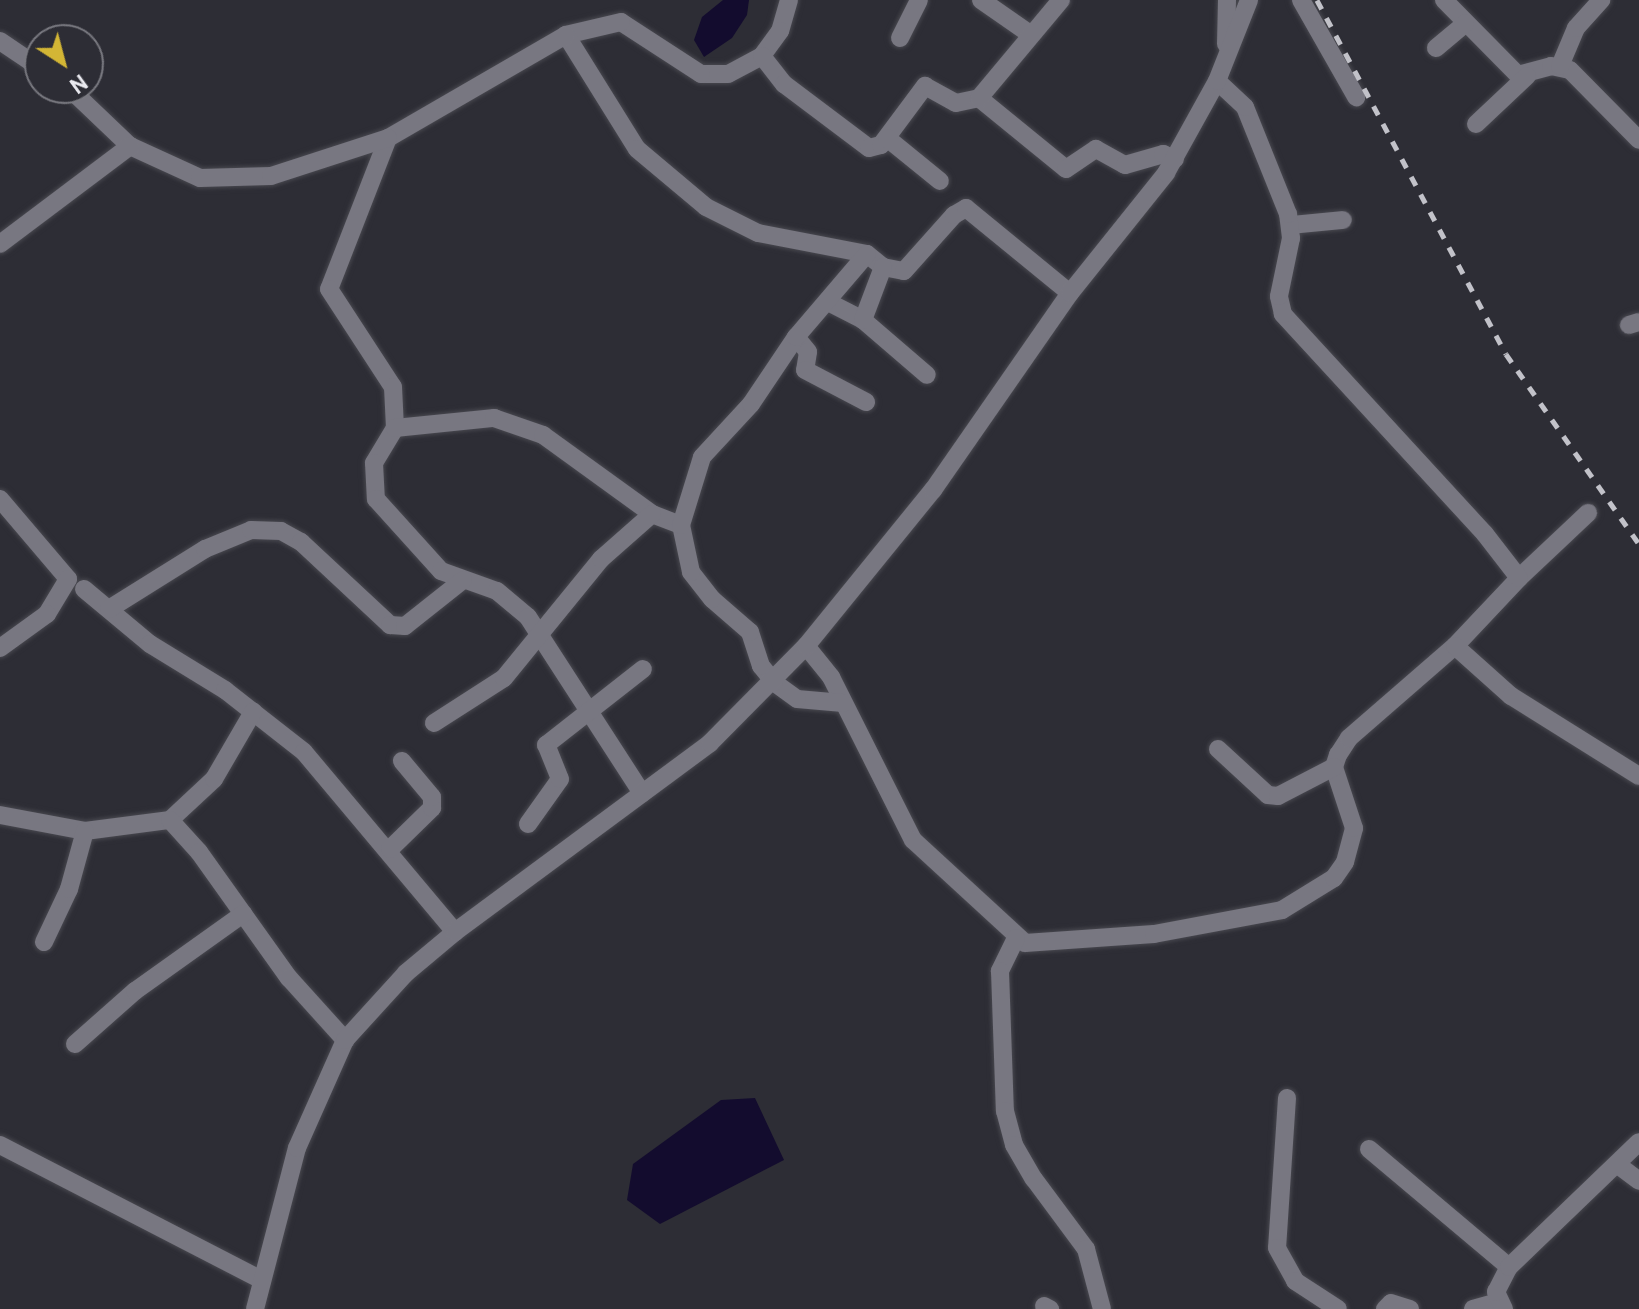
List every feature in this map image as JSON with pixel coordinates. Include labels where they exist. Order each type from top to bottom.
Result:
[{"type":"street","points":[[86,104],[130,146],[200,178],[271,176],[388,138],[566,35],[621,22],[701,74],[728,74],[762,56],[780,31],[789,0]]},
{"type":"street","points":[[900,38],[919,0]]},
{"type":"street","points":[[981,0],[1030,34]]},
{"type":"street","points":[[762,56],[784,84],[869,148],[887,138],[925,86],[956,103],[979,98],[1061,0]]},
{"type":"street","points":[[1227,0],[1222,38],[1229,47]]},
{"type":"street","points":[[255,1309],[297,1148],[345,1040],[406,973],[455,932],[710,743],[774,682],[806,646],[957,459],[1070,293],[1175,159],[1217,81],[1249,0]]},
{"type":"street","points":[[1301,0],[1356,97]]},
{"type":"street","points":[[1444,0],[1509,68],[1527,76]]},
{"type":"street","points":[[1560,66],[1576,28],[1601,0]]},
{"type":"street","points":[[1436,48],[1465,24]]},
{"type":"street","points":[[566,35],[637,149],[706,207],[758,233],[867,254],[883,267],[904,271],[954,215],[966,208],[1070,293]]},
{"type":"street","points":[[0,41],[24,57]]},
{"type":"street","points":[[1476,124],[1527,76],[1560,66]]},
{"type":"street","points":[[1560,66],[1639,140]]},
{"type":"street","points":[[1217,81],[1245,107],[1291,225],[1279,296],[1283,314],[1485,534],[1519,578]]},
{"type":"street","points":[[979,98],[1066,169],[1096,149],[1125,165],[1163,154],[1175,159]]},
{"type":"street","points":[[388,138],[329,289],[393,387],[395,428],[374,463],[376,499],[413,545],[441,571],[497,591],[528,617],[642,793]]},
{"type":"street","points":[[887,138],[940,181]]},
{"type":"street","points":[[0,244],[130,146]]},
{"type":"street","points":[[1291,225],[1343,220]]},
{"type":"street","points":[[843,703],[797,699],[774,682],[761,666],[750,632],[712,599],[691,572],[681,525],[702,457],[751,404],[796,337],[867,254]]},
{"type":"street","points":[[863,320],[883,267]]},
{"type":"street","points":[[828,302],[863,320],[927,375]]},
{"type":"street","points":[[796,337],[808,352],[805,370],[866,402]]},
{"type":"street","points":[[395,428],[494,418],[543,435],[652,514],[681,525]]},
{"type":"street","points":[[0,499],[68,579],[47,614],[0,648]]},
{"type":"street","points":[[1218,749],[1268,795],[1278,796],[1334,767],[1349,738],[1455,646],[1519,578],[1588,513]]},
{"type":"street","points":[[434,723],[504,678],[601,559],[652,514]]},
{"type":"street","points":[[109,609],[205,549],[251,530],[281,531],[301,542],[390,625],[405,626],[463,580]]},
{"type":"street","points":[[84,589],[150,644],[253,712],[304,752],[390,849],[455,932]]},
{"type":"street","points":[[806,646],[831,677],[913,840],[1016,938],[1039,945],[1154,934],[1301,902],[1334,878],[1350,849],[1354,828],[1334,767]]},
{"type":"street","points":[[1455,646],[1511,696],[1639,776]]},
{"type":"street","points":[[528,824],[560,779],[546,745],[643,669]]},
{"type":"street","points":[[0,815],[85,831],[170,820],[214,779],[253,712]]},
{"type":"street","points":[[390,849],[432,808],[432,797],[402,761]]},
{"type":"street","points":[[170,820],[289,978],[345,1040]]},
{"type":"street","points":[[44,942],[69,889],[85,831]]},
{"type":"street","points":[[75,1044],[135,991],[243,914]]},
{"type":"street","points":[[1016,938],[1000,971],[1005,1111],[1021,1156],[1086,1249],[1102,1309]]},
{"type":"street","points":[[1287,1098],[1277,1248],[1295,1281],[1338,1309]]},
{"type":"street","points":[[1473,1309],[1501,1306],[1499,1281],[1509,1267],[1639,1142]]},
{"type":"street","points":[[0,1145],[262,1280]]},
{"type":"street","points":[[1369,1149],[1509,1267]]},
{"type":"street","points":[[1618,1165],[1639,1181]]},
{"type":"street","points":[[1385,1309],[1391,1303],[1410,1309]]},
{"type":"shaded area","points":[[723,0],[749,0],[747,15],[732,38],[704,57],[694,40],[702,17]]},
{"type":"shaded area","points":[[755,1098],[784,1160],[660,1224],[627,1200],[633,1164],[721,1100]]},
{"type":"railway","points":[[1317,0],[1506,354],[1639,544]]}]
